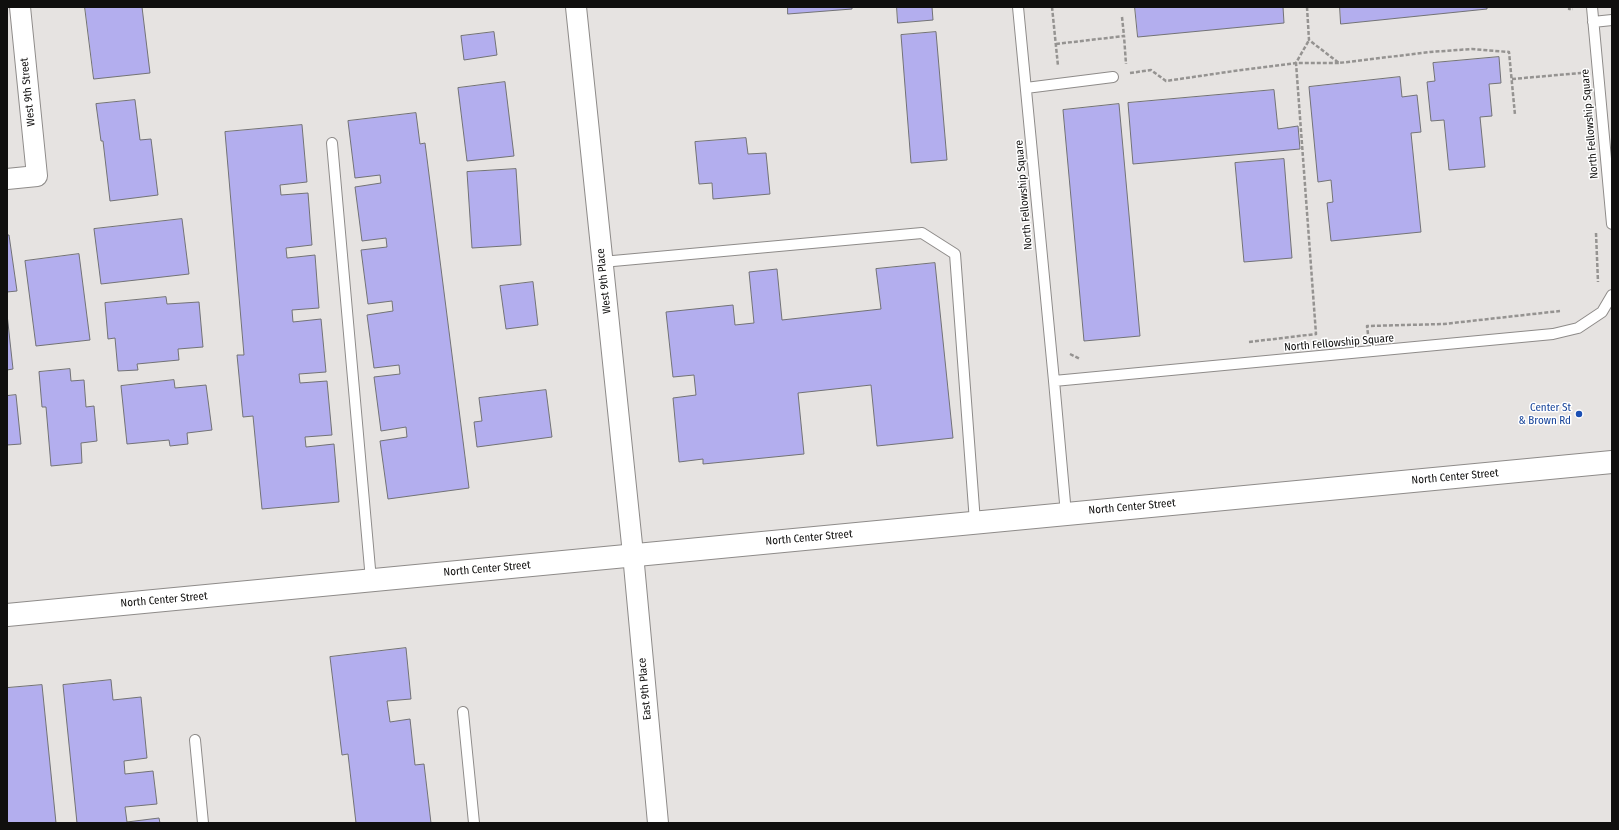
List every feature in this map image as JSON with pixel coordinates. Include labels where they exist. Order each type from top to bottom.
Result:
[{"type":"street","name":"West 9th Street","points":[[7,180],[37,176],[20,7]]},
{"type":"street","name":"West 9th Place","points":[[576,7],[633,554]]},
{"type":"street","name":"North Center Street","points":[[7,615],[633,554],[1612,462]]},
{"type":"street","name":"East 9th Place","points":[[633,554],[658,823]]},
{"type":"lane","name":"North Fellowship Square","points":[[1018,7],[1066,514]]},
{"type":"lane","name":"North Fellowship Square","points":[[1592,7],[1612,224]]},
{"type":"lane","points":[[1593,22],[1612,20]]},
{"type":"lane","points":[[1026,88],[1113,77]]},
{"type":"lane","points":[[332,143],[371,580]]},
{"type":"lane","points":[[602,262],[922,234],[955,254],[975,522]]},
{"type":"lane","name":"North Fellowship Square","points":[[1054,381],[1553,334],[1578,328],[1602,312],[1612,295]]},
{"type":"lane","points":[[463,712],[474,823]]},
{"type":"lane","points":[[195,740],[203,823]]},
{"type":"path","points":[[1052,7],[1060,84]]},
{"type":"path","points":[[1248,342],[1316,334],[1296,64],[1309,40],[1306,7]]},
{"type":"path","points":[[1122,17],[1127,66]]},
{"type":"path","points":[[1056,44],[1124,36]]},
{"type":"path","points":[[1309,40],[1339,63]]},
{"type":"path","points":[[1127,74],[1151,70],[1166,81],[1296,64],[1339,63],[1430,52],[1472,49],[1509,52],[1515,115]]},
{"type":"path","points":[[1512,79],[1581,73],[1582,80]]},
{"type":"path","points":[[1596,232],[1599,279],[1597,286]]},
{"type":"path","points":[[1370,352],[1367,326],[1444,324],[1564,311]]},
{"type":"path","points":[[1067,352],[1073,357],[1083,361]]},
{"type":"building","points":[[85,7],[142,7],[150,73],[94,79]]},
{"type":"building","points":[[788,7],[852,7],[852,9],[788,14]]},
{"type":"building","points":[[897,7],[932,7],[933,20],[898,23]]},
{"type":"building","points":[[1135,7],[1283,7],[1284,23],[1138,37]]},
{"type":"building","points":[[1340,7],[1487,7],[1487,9],[1341,24]]},
{"type":"building","points":[[494,32],[497,55],[464,60],[461,36]]},
{"type":"building","points":[[936,32],[947,160],[911,163],[901,35]]},
{"type":"building","points":[[1499,57],[1501,83],[1489,84],[1492,116],[1480,117],[1485,167],[1449,170],[1444,120],[1431,121],[1427,82],[1435,81],[1433,63]]},
{"type":"building","points":[[1400,77],[1402,97],[1417,95],[1421,132],[1411,133],[1421,232],[1331,241],[1327,203],[1333,202],[1331,180],[1318,182],[1309,87]]},
{"type":"building","points":[[505,82],[514,156],[467,161],[458,88]]},
{"type":"building","points":[[1274,90],[1278,129],[1298,126],[1300,149],[1133,164],[1128,103]]},
{"type":"building","points":[[135,100],[140,140],[151,139],[158,195],[110,201],[103,141],[101,141],[96,104]]},
{"type":"building","points":[[1119,104],[1140,336],[1084,341],[1063,110]]},
{"type":"building","points":[[416,113],[420,144],[425,143],[469,488],[388,499],[380,441],[407,437],[406,427],[381,431],[374,377],[400,374],[399,365],[374,368],[367,315],[393,311],[392,301],[368,304],[361,250],[387,247],[386,238],[362,241],[355,187],[381,183],[380,175],[355,178],[348,121]]},
{"type":"building","points":[[302,125],[307,182],[280,185],[281,195],[308,193],[312,245],[286,248],[287,258],[315,255],[319,308],[292,310],[293,322],[321,319],[326,372],[299,374],[300,383],[327,381],[332,435],[305,437],[306,447],[334,444],[339,502],[262,509],[253,416],[243,417],[237,355],[244,355],[225,132]]},
{"type":"building","points":[[746,138],[748,154],[766,153],[770,194],[713,199],[712,183],[699,184],[695,142]]},
{"type":"building","points":[[1284,159],[1292,258],[1244,262],[1235,163]]},
{"type":"building","points":[[516,169],[521,245],[472,248],[467,172]]},
{"type":"building","points":[[182,219],[189,274],[101,284],[94,229]]},
{"type":"building","points":[[7,235],[9,235],[17,291],[7,292]]},
{"type":"building","points":[[79,254],[90,340],[36,346],[25,261]]},
{"type":"building","points":[[935,263],[953,438],[877,446],[871,385],[798,393],[804,454],[703,464],[703,459],[679,462],[673,398],[696,395],[694,375],[673,377],[666,312],[733,305],[735,325],[754,323],[749,272],[777,269],[782,320],[881,309],[876,269]]},
{"type":"building","points":[[533,282],[538,325],[506,329],[500,286]]},
{"type":"building","points":[[166,297],[167,304],[199,302],[203,347],[178,349],[179,360],[137,364],[138,370],[118,371],[115,338],[108,339],[105,303]]},
{"type":"building","points":[[7,314],[13,369],[7,370]]},
{"type":"building","points":[[70,369],[71,381],[84,380],[86,407],[94,406],[97,441],[81,443],[82,463],[51,466],[46,407],[42,407],[39,372]]},
{"type":"building","points":[[174,380],[175,388],[206,385],[212,430],[187,433],[188,444],[170,446],[169,440],[127,444],[121,386]]},
{"type":"building","points":[[546,390],[552,437],[477,447],[474,422],[482,421],[479,398]]},
{"type":"building","points":[[16,395],[21,444],[7,445],[7,396]]},
{"type":"building","points":[[406,648],[411,699],[387,701],[390,722],[410,719],[415,765],[424,764],[431,823],[356,823],[348,754],[342,755],[330,657]]},
{"type":"building","points":[[111,680],[113,700],[141,697],[147,758],[124,761],[125,774],[153,771],[157,804],[125,807],[127,822],[159,818],[160,823],[77,823],[63,685]]},
{"type":"building","points":[[42,685],[56,823],[7,823],[7,688]]},
{"type":"place","name":"Center St & Brown Rd","points":[[1579,414]]}]
